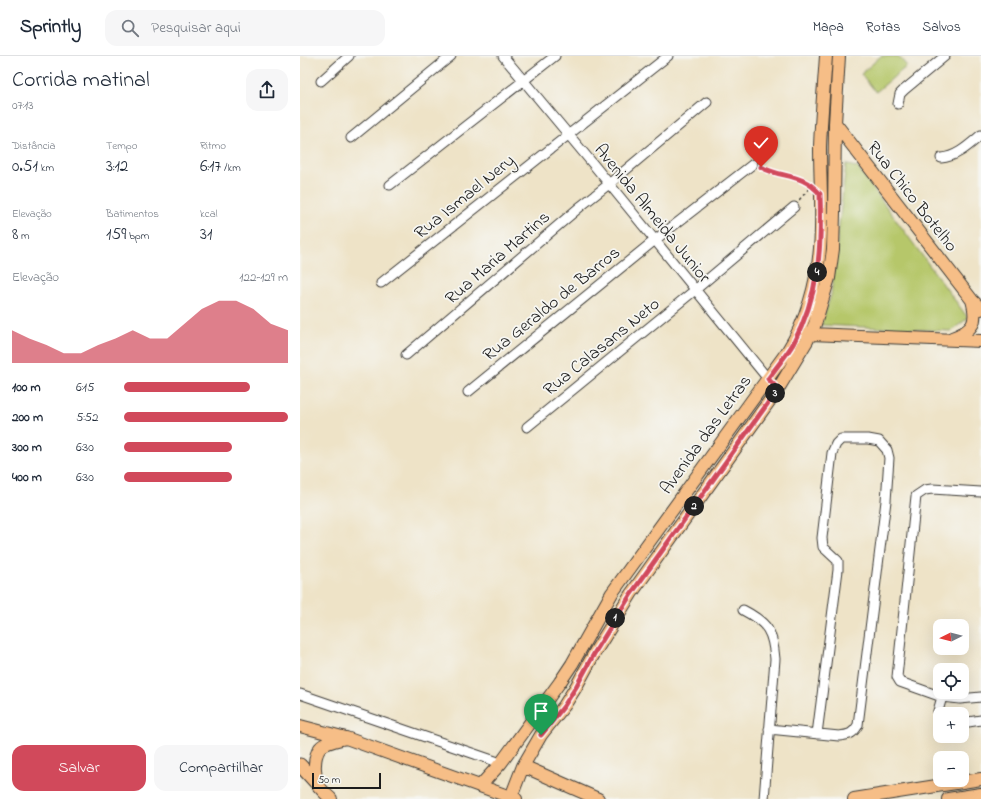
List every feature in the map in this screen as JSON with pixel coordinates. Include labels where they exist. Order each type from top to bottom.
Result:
[{"type":"highway","points":[[300,766],[318,786]]},
{"type":"main road","name":"Avenida das Letras","points":[[513,798],[523,766],[541,735],[564,706],[631,594],[778,389],[805,332],[820,249],[820,147],[826,56]]},
{"type":"main road","name":"Avenida das Letras","points":[[480,786],[501,763],[560,682],[572,664],[612,593],[787,352],[819,314],[832,256],[834,235],[834,123],[840,56]]},
{"type":"main road","points":[[834,123],[854,148]]},
{"type":"main road","name":"Rua Chico Botelho","points":[[820,147],[843,145],[854,148],[896,204],[972,300],[981,309]]},
{"type":"main road","points":[[950,339],[963,334],[972,327],[975,316],[972,300]]},
{"type":"main road","points":[[805,332],[981,341]]},
{"type":"main road","points":[[300,726],[346,738],[513,798]]},
{"type":"main road","points":[[331,799],[318,786],[316,754],[325,744],[346,738]]},
{"type":"main road","points":[[523,766],[598,799]]},
{"type":"main road","points":[[854,799],[981,779]]},
{"type":"main road","points":[[948,799],[981,794]]},
{"type":"street","points":[[320,81],[349,56]]},
{"type":"street","points":[[352,138],[451,56]]},
{"type":"street","name":"Avenida Almeida Junior","points":[[503,56],[768,379],[778,389]]},
{"type":"street","points":[[390,185],[556,56]]},
{"type":"street","name":"Rua Ismael Nery","points":[[381,283],[668,56]]},
{"type":"street","points":[[898,104],[900,94],[945,56]]},
{"type":"street","name":"Rua Maria Martins","points":[[406,356],[581,206],[707,102]]},
{"type":"street","points":[[941,158],[951,157],[957,154],[981,135]]},
{"type":"street","name":"Rua Geraldo de Barros","points":[[468,392],[655,240],[753,164]]},
{"type":"street","name":"Rua Calasans Neto","points":[[527,427],[794,207]]},
{"type":"street","points":[[769,729],[817,734],[839,736],[854,733],[858,725],[890,458],[887,450],[879,441],[868,439],[841,439],[836,444],[832,453],[822,538],[824,547],[838,561],[838,570],[817,734]]},
{"type":"street","points":[[933,694],[900,682],[897,677],[916,496],[925,490],[932,489],[981,492]]},
{"type":"street","points":[[743,610],[763,623],[774,644],[775,659],[764,799]]},
{"type":"street","points":[[300,694],[501,763]]},
{"type":"street","points":[[969,698],[981,697]]},
{"type":"street","points":[[969,722],[981,720]]},
{"type":"path","points":[[753,164],[771,173],[802,179],[811,187],[794,207]]},
{"type":"green space","points":[[881,56],[898,56],[907,66],[876,92],[861,74]]},
{"type":"green space","points":[[846,164],[858,168],[968,318],[951,331],[821,325],[831,295]]},
{"type":"route","points":[[541,735],[564,706],[614,619],[631,594],[778,389],[768,379],[792,345],[799,331],[809,305],[814,284],[820,249],[820,194],[815,188],[811,187],[802,179],[771,173],[761,167]]}]
